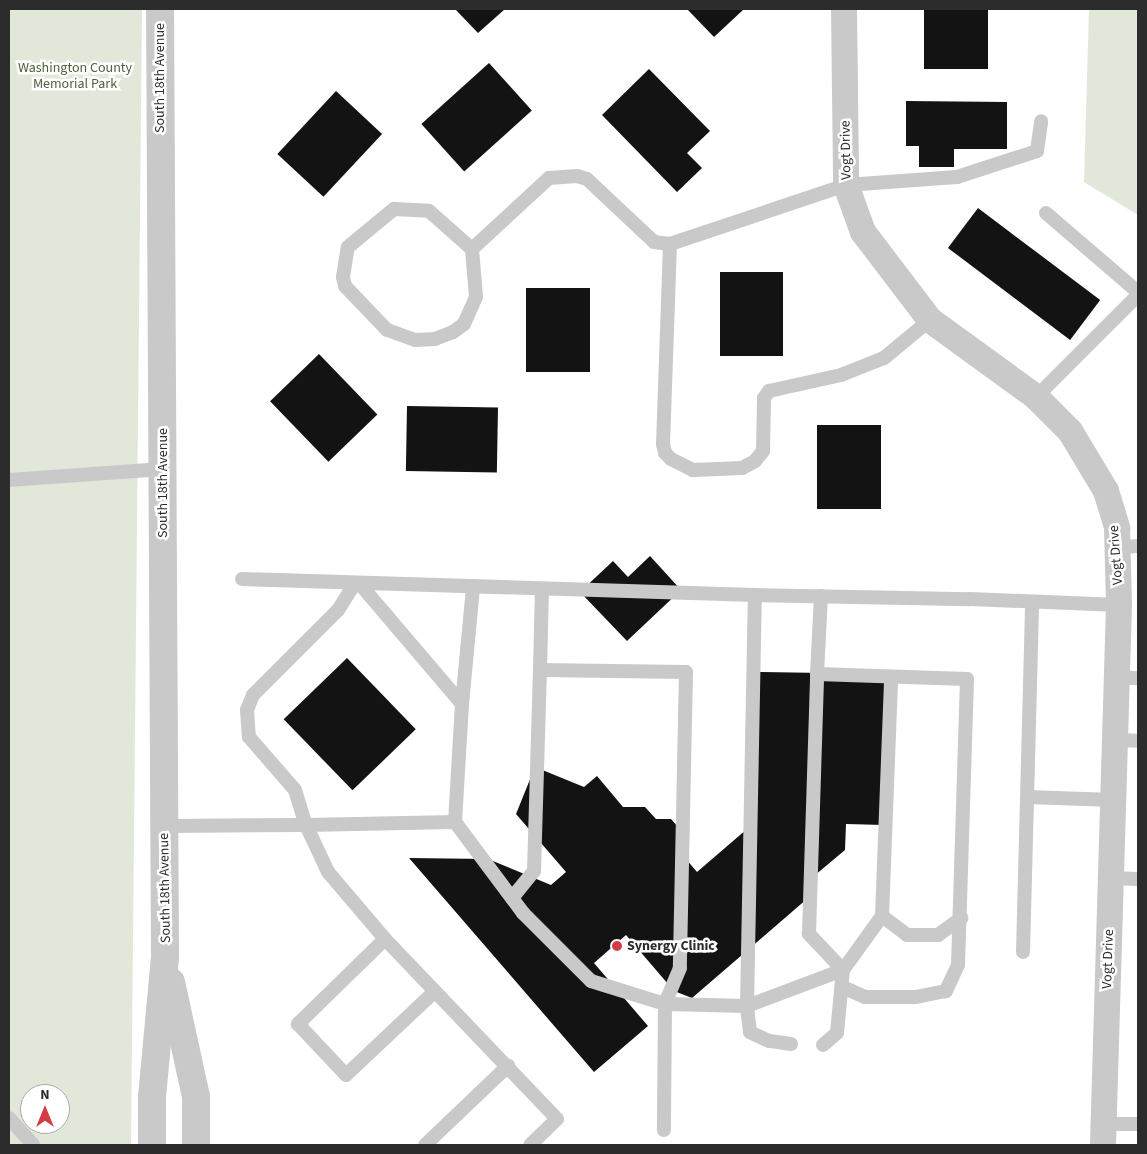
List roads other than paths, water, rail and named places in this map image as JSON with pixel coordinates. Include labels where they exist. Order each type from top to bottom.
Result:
[{"type":"street","name":"South 18th Avenue","points":[[152,1145],[152,1097],[166,957],[160,9]]},
{"type":"street","name":"Vogt Drive","points":[[844,9],[846,185],[863,232],[930,320],[1036,397],[1070,432],[1090,461],[1106,491],[1117,528],[1128,547],[1119,606],[1127,678],[1126,740],[1113,800],[1103,1134]]},
{"type":"street","name":"South 18th Avenue","points":[[166,957],[196,1097],[196,1145]]},
{"type":"lane","points":[[472,249],[549,178],[564,175],[587,179],[654,242],[670,244],[846,185],[957,177],[1002,163],[1037,151],[1040,121]]},
{"type":"lane","points":[[394,209],[429,211],[472,249],[476,297],[464,324],[454,332],[435,339],[414,340],[397,336],[345,286],[344,266],[348,247],[394,209]]},
{"type":"lane","points":[[1036,397],[1138,294],[1046,214]]},
{"type":"lane","points":[[670,244],[663,444],[665,453],[686,468],[711,471],[742,468],[755,461],[763,451],[764,398],[769,391],[841,375],[884,358],[930,320]]},
{"type":"lane","points":[[9,480],[163,469]]},
{"type":"lane","points":[[242,579],[473,588],[821,596],[1119,606]]},
{"type":"lane","points":[[357,583],[462,704]]},
{"type":"lane","points":[[357,583],[338,610],[253,695],[247,710],[249,737],[296,790],[306,825],[328,872],[385,939],[558,1119],[530,1145]]},
{"type":"lane","points":[[473,588],[462,704],[455,822],[512,898],[591,981],[665,1004],[746,1006],[843,970],[882,916],[891,677]]},
{"type":"lane","points":[[512,898],[534,871],[542,590]]},
{"type":"lane","points":[[755,595],[746,1006],[750,1032],[769,1041],[790,1044]]},
{"type":"lane","points":[[821,596],[809,934],[843,970],[843,987],[837,1033],[823,1045]]},
{"type":"lane","points":[[1023,952],[1032,602]]},
{"type":"lane","points":[[540,670],[686,672],[680,968],[665,1004],[664,1130]]},
{"type":"lane","points":[[817,674],[967,679],[963,882],[958,965],[946,991],[914,997],[865,997],[843,987]]},
{"type":"lane","points":[[1028,797],[1113,800]]},
{"type":"lane","points":[[164,826],[455,822]]},
{"type":"lane","points":[[1111,878],[1138,879]]},
{"type":"lane","points":[[882,916],[907,935],[938,935],[961,918]]},
{"type":"lane","points":[[385,939],[298,1024],[346,1076],[435,991]]},
{"type":"lane","points":[[425,1145],[508,1066]]},
{"type":"lane","points":[[9,1118],[33,1145]]},
{"type":"lane","points":[[1103,1134],[1138,1124]]},
{"type":"place","name":"Synergy Clinic","points":[[617,946]]},
{"type":"park label","name":"Washington County Memorial Park","points":[[75,76]]}]
